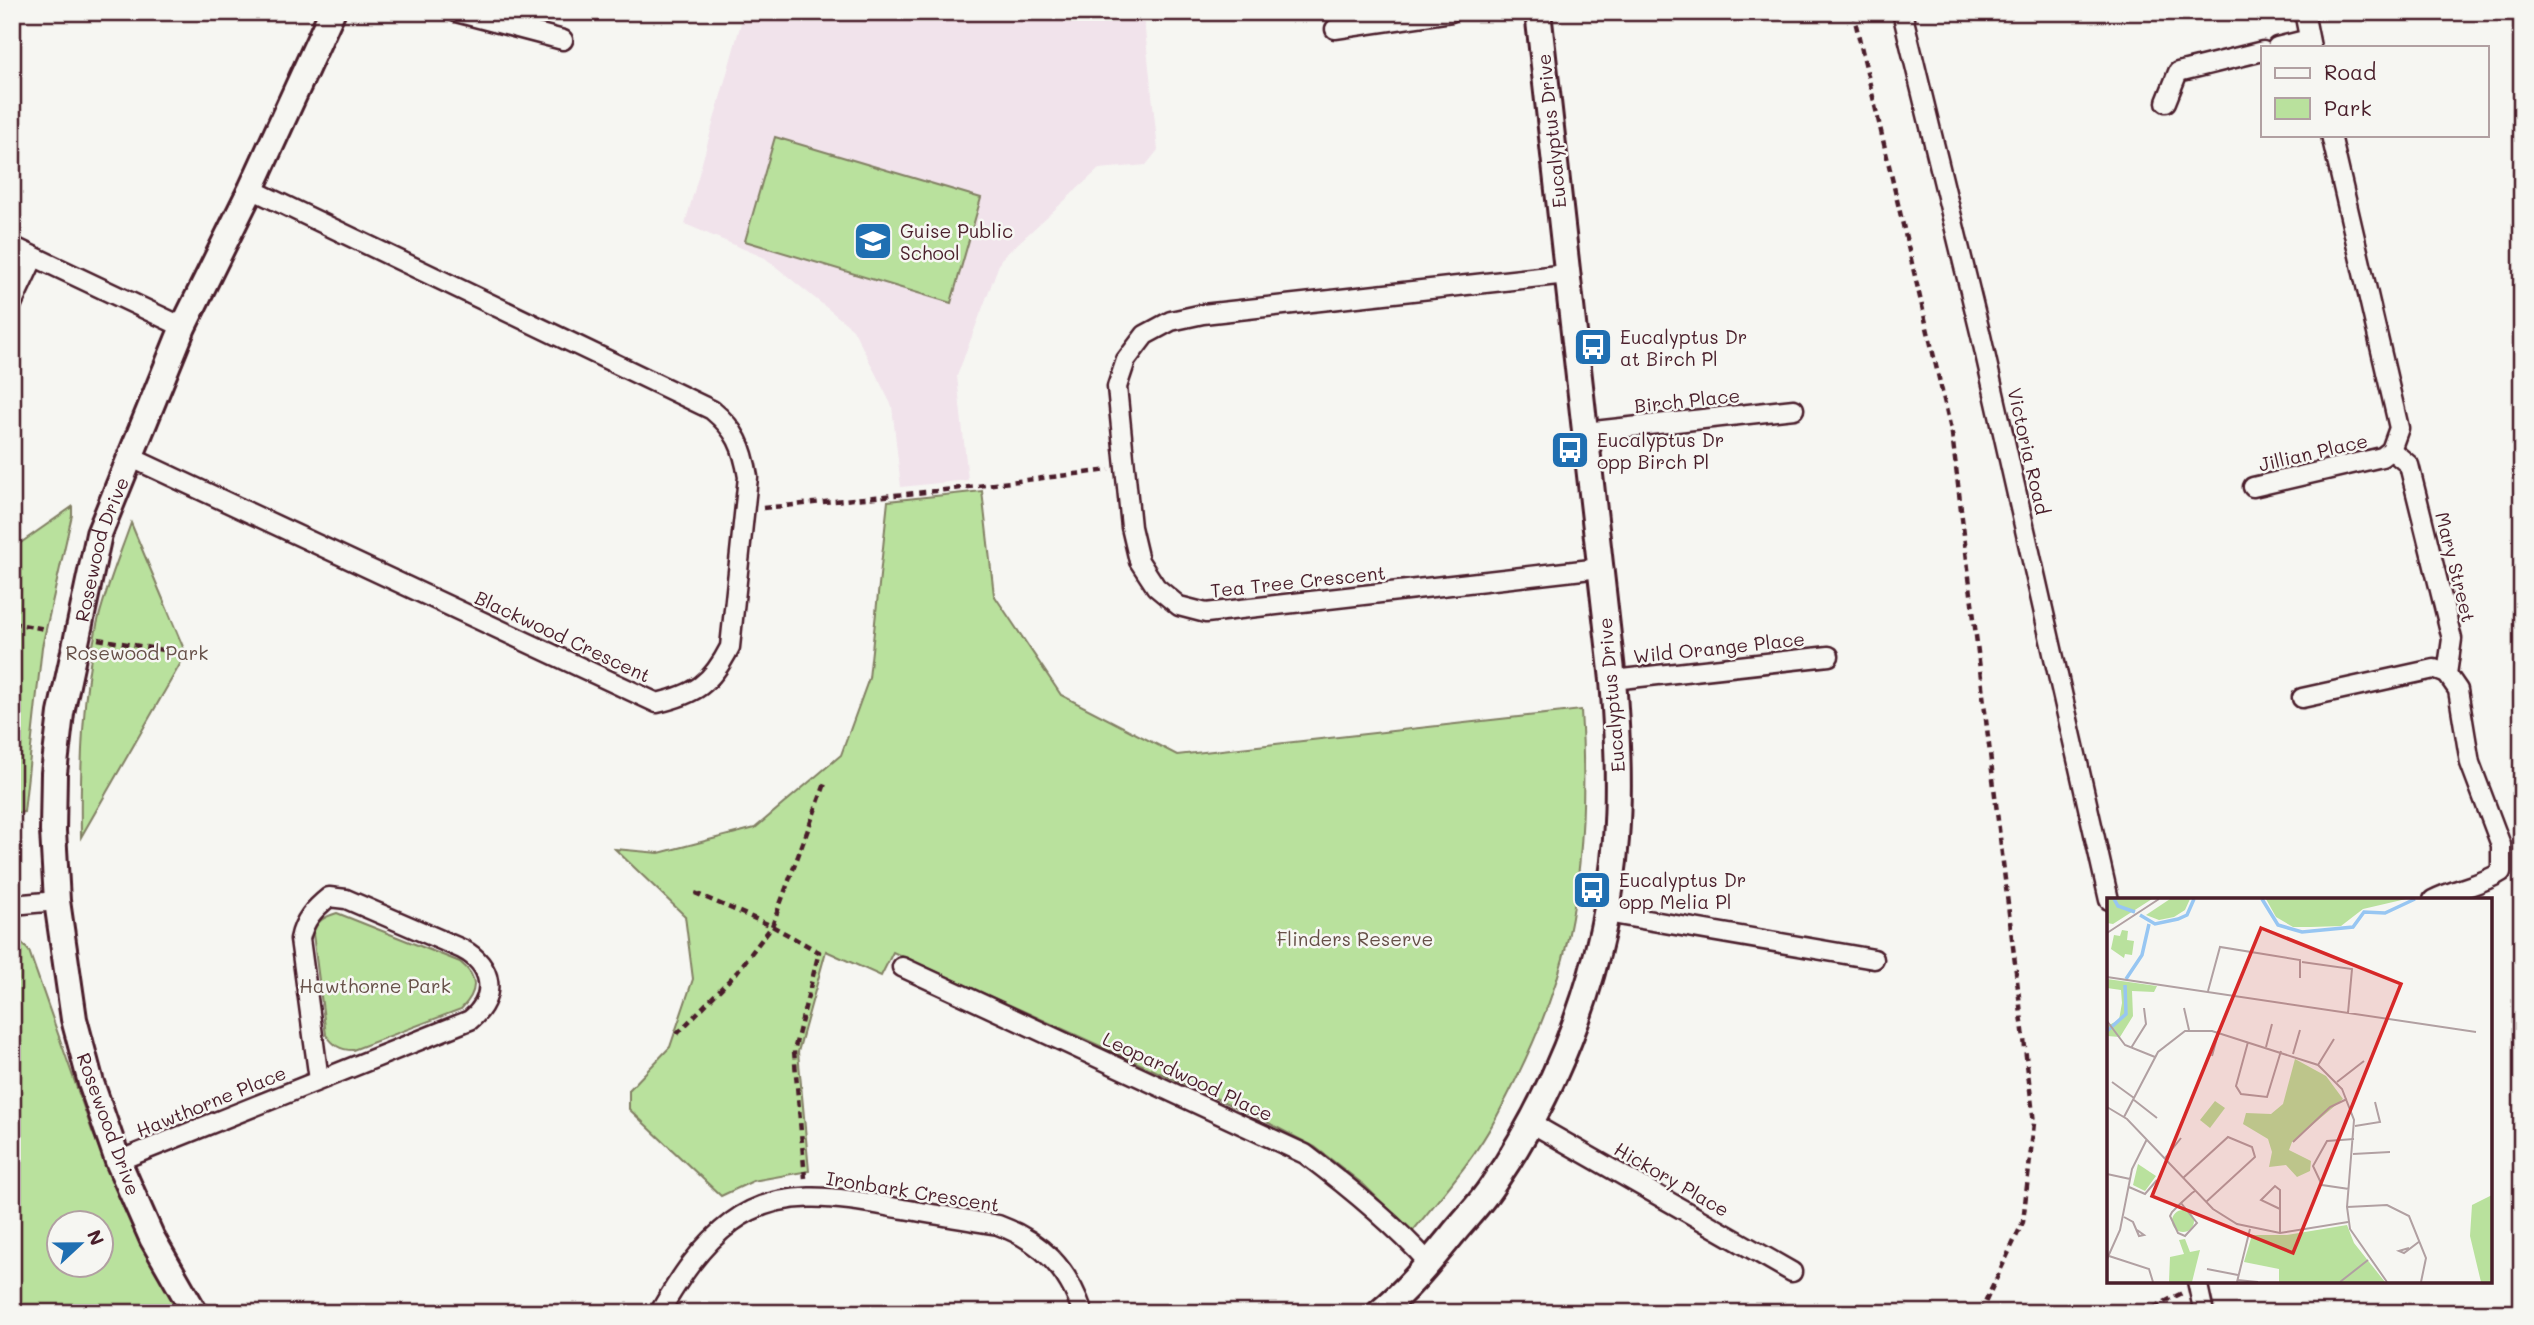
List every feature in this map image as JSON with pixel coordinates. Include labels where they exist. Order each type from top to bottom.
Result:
[{"type":"street","name":"Rosewood Drive","points":[[195,1313],[152,1238],[118,1161],[91,1083],[74,1018],[57,901],[53,831],[54,773],[61,713],[99,534],[183,327],[251,189],[332,12]]},
{"type":"street","points":[[456,12],[563,40]]},
{"type":"street","points":[[1335,29],[1451,12]]},
{"type":"street","name":"Eucalyptus Drive","points":[[1379,1313],[1417,1278],[1491,1188],[1531,1123],[1574,1026],[1590,978],[1606,913],[1616,840],[1619,757],[1613,680],[1538,12]]},
{"type":"street","name":"Victoria Road","points":[[1902,12],[1984,350],[2109,898]]},
{"type":"street","points":[[2285,46],[2310,43],[2304,12]]},
{"type":"street","points":[[2166,102],[2178,72],[2261,51]]},
{"type":"street","points":[[2331,136],[2399,428],[2386,454]]},
{"type":"street","name":"Blackwood Crescent","points":[[130,457],[657,703],[681,697],[702,687],[718,671],[730,647],[748,477],[744,452],[729,424],[712,410],[251,189]]},
{"type":"street","points":[[12,246],[183,327]]},
{"type":"street","points":[[12,304],[34,257]]},
{"type":"street","name":"Tea Tree Crescent","points":[[1567,274],[1203,314],[1171,321],[1145,335],[1126,360],[1117,387],[1131,527],[1139,561],[1156,587],[1179,606],[1206,613],[1600,568]]},
{"type":"street","name":"Birch Place","points":[[1585,432],[1794,409]]},
{"type":"street","name":"Jillian Place","points":[[2253,487],[2386,454]]},
{"type":"street","name":"Mary Street","points":[[2386,454],[2409,464],[2452,639],[2447,674]]},
{"type":"street","name":"Wild Orange Place","points":[[1613,680],[1829,656]]},
{"type":"street","points":[[2302,698],[2434,669],[2447,674],[2458,690],[2470,763],[2501,845],[2503,860],[2501,872],[2485,883],[2451,891],[2437,898]]},
{"type":"street","name":"Hawthorne Place","points":[[118,1161],[470,1020],[481,1011],[489,988],[488,976],[481,964],[472,954],[462,949],[346,898],[329,897],[307,918],[300,939],[319,1080]]},
{"type":"street","points":[[12,905],[57,901]]},
{"type":"street","points":[[1606,913],[1874,959]]},
{"type":"street","name":"Leopardwood Place","points":[[902,967],[1305,1154],[1349,1187],[1409,1241],[1429,1263]]},
{"type":"street","name":"Hickory Place","points":[[1531,1123],[1792,1272]]},
{"type":"street","name":"Ironbark Crescent","points":[[659,1313],[692,1261],[734,1220],[767,1204],[810,1196],[847,1199],[984,1223],[1021,1234],[1043,1249],[1059,1266],[1083,1313]]},
{"type":"street","points":[[2197,1283],[2204,1313]]},
{"type":"path","points":[[1853,12],[1952,434],[2034,1123],[2023,1222],[1983,1307],[1977,1313]]},
{"type":"path","points":[[744,510],[936,491],[1125,468]]},
{"type":"path","points":[[12,623],[45,629]]},
{"type":"path","points":[[95,639],[163,650]]},
{"type":"path","points":[[677,1034],[737,972],[772,926],[826,781]]},
{"type":"path","points":[[695,893],[772,926],[819,952],[794,1051],[805,1177],[810,1196]]},
{"type":"path","points":[[2143,1313],[2197,1283]]},
{"type":"shaded area","name":"Guise Public School","points":[[744,12],[1146,12],[1144,21],[1158,150],[1146,165],[1099,169],[1001,259],[957,376],[968,480],[901,487],[892,406],[853,329],[765,258],[685,224]]},
{"type":"green space","points":[[775,137],[981,198],[951,303],[745,241]]},
{"type":"green space","name":"Flinders Reserve","points":[[982,491],[994,595],[1061,695],[1177,755],[1581,710],[1583,795],[1580,853],[1568,938],[1556,984],[1529,1052],[1488,1132],[1458,1176],[1412,1232],[1364,1185],[1315,1147],[1257,1117],[893,952],[881,976],[826,951],[798,1052],[809,1171],[753,1181],[721,1196],[629,1109],[629,1090],[670,1047],[693,979],[685,916],[615,849],[659,853],[755,828],[841,755],[869,678],[888,501]]},
{"type":"green space","name":"Rosewood Park","points":[[72,507],[42,647],[24,812],[17,813],[12,795],[12,549]]},
{"type":"green space","name":"Rosewood Park","points":[[131,523],[186,654],[81,837],[83,730],[92,651],[104,599]]},
{"type":"green space","name":"Hawthorne Park","points":[[337,913],[460,962],[473,979],[471,997],[461,1009],[353,1050],[337,1046],[326,1035],[313,934],[322,920]]},
{"type":"green space","points":[[12,935],[29,951],[92,1131],[128,1217],[183,1313],[12,1313]]},
{"type":"place","name":"Guise Public School","points":[[873,241]]},
{"type":"place","name":"Eucalyptus Dr at Birch Pl","points":[[1593,347]]},
{"type":"place","name":"Eucalyptus Dr opp Birch Pl","points":[[1570,450]]},
{"type":"place","name":"Eucalyptus Dr opp Melia Pl","points":[[1592,890]]}]
